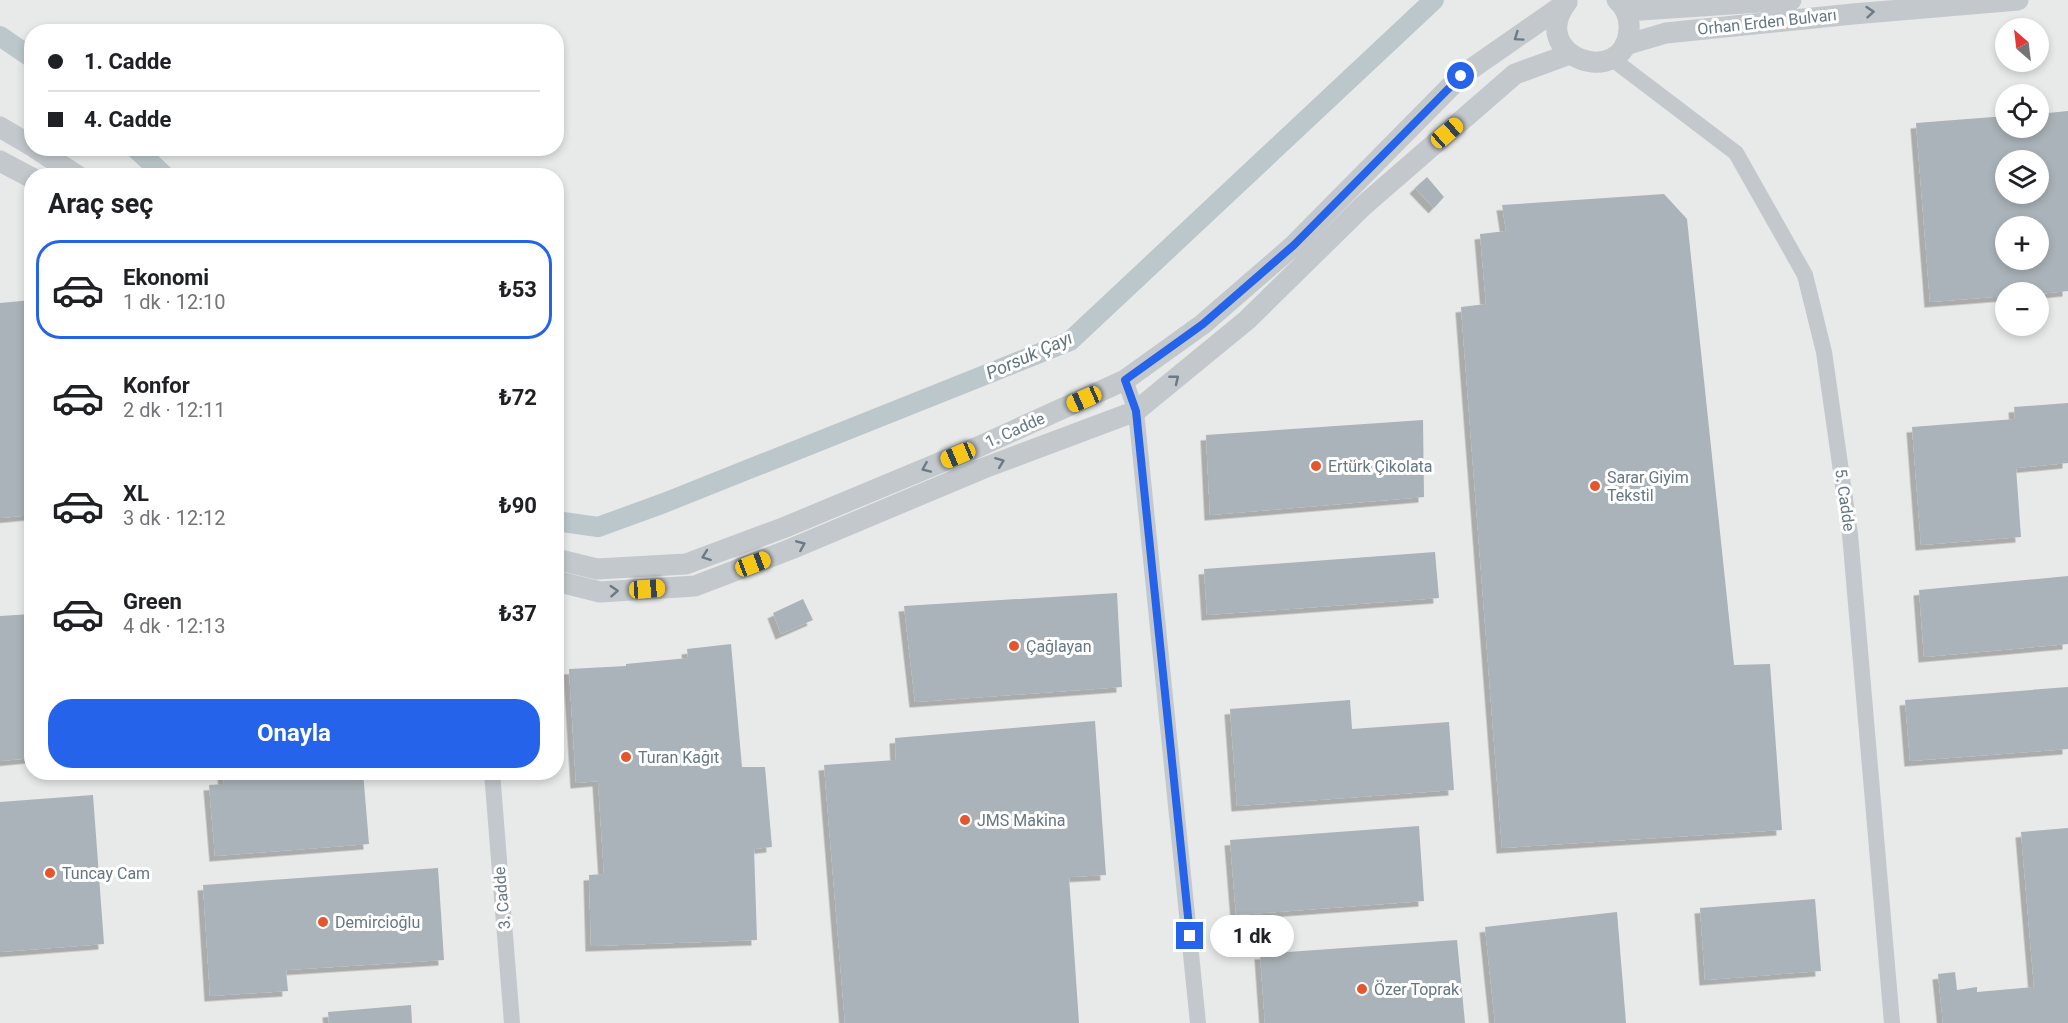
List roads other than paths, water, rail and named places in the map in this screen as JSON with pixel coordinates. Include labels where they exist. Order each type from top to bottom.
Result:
[{"type":"street","name":"Orhan Erden Bulvarı","points":[[1618,51],[1629,34],[1629,22],[1621,3],[1791,0]]},
{"type":"street","name":"Orhan Erden Bulvarı","points":[[1570,54],[1590,63],[1601,62],[1618,51],[1666,33],[2018,0]]},
{"type":"street","points":[[1568,2],[1560,13],[1557,24],[1558,36],[1570,54]]},
{"type":"street","name":"1. Cadde","points":[[564,561],[597,569],[686,564],[783,528],[980,446],[1125,380],[1203,324],[1294,245],[1461,76],[1568,2]]},
{"type":"street","name":"5. Cadde","points":[[1618,51],[1736,153],[1805,275],[1824,352],[1850,534],[1892,1023]]},
{"type":"street","name":"1. Cadde","points":[[564,583],[600,592],[695,586],[791,549],[984,468],[1136,411],[1247,320],[1364,206],[1515,74],[1570,54]]},
{"type":"street","points":[[0,127],[24,142]]},
{"type":"street","points":[[47,156],[66,168]]},
{"type":"street","points":[[0,161],[24,174]]},
{"type":"street","points":[[1125,380],[1136,411],[1198,1023]]},
{"type":"street","name":"3. Cadde","points":[[493,780],[512,1023]]},
{"type":"waterway","name":"Porsuk Çayı","points":[[564,522],[598,527],[664,503],[1070,341],[1434,0]]},
{"type":"waterway","name":"Porsuk Çayı","points":[[0,36],[24,52]]},
{"type":"waterway","name":"Porsuk Çayı","points":[[144,156],[156,168]]},
{"type":"place","name":"Ertürk Çikolata","points":[[1316,466]]},
{"type":"place","name":"Sarar Giyim Tekstil","points":[[1595,486]]},
{"type":"place","name":"Çağlayan","points":[[1014,646]]},
{"type":"place","name":"Turan Kağıt","points":[[626,757]]},
{"type":"place","name":"JMS Makina","points":[[965,820]]},
{"type":"place","name":"Tuncay Cam","points":[[50,873]]},
{"type":"place","name":"Demircioğlu","points":[[323,922]]},
{"type":"place","name":"Özer Toprak","points":[[1362,989]]}]
